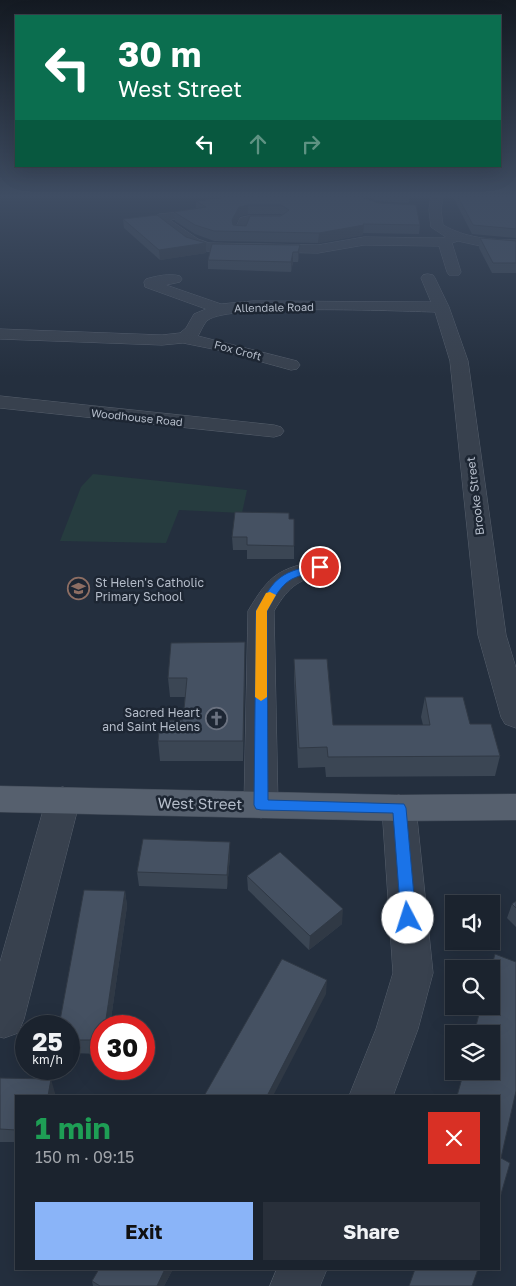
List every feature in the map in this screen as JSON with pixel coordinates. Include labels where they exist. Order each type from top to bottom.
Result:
[{"type":"main road","name":"West Street","points":[[0,799],[399,808],[516,807]]},
{"type":"street","points":[[318,257],[318,264]]},
{"type":"street","points":[[450,257],[454,272]]},
{"type":"street","name":"Brooke Street","points":[[428,278],[441,307],[459,361],[492,635],[516,717]]},
{"type":"street","points":[[175,279],[151,282],[150,284],[220,309]]},
{"type":"street","name":"Allendale Road","points":[[184,338],[194,332],[200,317],[220,309],[253,306],[441,307]]},
{"type":"street","points":[[0,334],[162,340],[184,338]]},
{"type":"street","name":"Fox Croft","points":[[184,338],[220,345],[291,365]]},
{"type":"street","name":"Woodhouse Road","points":[[0,402],[274,431]]},
{"type":"street","points":[[261,805],[261,611],[275,587],[293,573],[320,567]]},
{"type":"street","points":[[4,1020],[63,800]]},
{"type":"street","points":[[370,1095],[397,1028],[413,973],[399,808]]},
{"type":"street","points":[[295,1286],[302,1270]]},
{"type":"green space","points":[[93,474],[247,490],[242,513],[179,510],[166,543],[60,541],[81,487]]},
{"type":"building","points":[[209,257],[292,257],[291,262],[208,260]]},
{"type":"building","points":[[490,257],[516,257],[516,263],[493,263]]},
{"type":"building","points":[[235,512],[289,513],[289,519],[294,519],[294,546],[247,545],[247,537],[232,537]]},
{"type":"building","name":"Sacred Heart and Saint Helens","points":[[245,642],[243,741],[158,741],[160,721],[183,720],[187,678],[168,678],[171,643]]},
{"type":"building","points":[[294,659],[327,659],[333,725],[430,725],[425,697],[463,697],[470,724],[491,724],[500,756],[328,757],[327,747],[299,748]]},
{"type":"building","points":[[143,839],[230,842],[227,875],[137,872]]},
{"type":"building","points":[[280,852],[343,909],[310,936],[247,876]]},
{"type":"building","points":[[84,890],[125,891],[107,1015],[90,1015],[90,1040],[80,1040],[80,1015],[61,1015]]},
{"type":"building","points":[[495,954],[516,962],[516,1091],[501,1158],[510,1163],[500,1198],[500,1095],[457,1095],[461,1080],[500,1080],[500,1025],[476,1025],[479,1015],[500,1015],[500,960],[493,960]]},
{"type":"building","points":[[282,959],[327,980],[268,1095],[205,1095]]},
{"type":"building","points":[[0,1078],[51,1080],[48,1095],[15,1095],[15,1130],[0,1129]]},
{"type":"building","points":[[98,1270],[165,1270],[157,1286],[100,1286],[92,1281]]},
{"type":"building","points":[[415,1270],[478,1270],[472,1286],[409,1286]]},
{"type":"slow traffic","points":[[261,697],[261,611],[270,595]]},
{"type":"place","name":"St Helen's Catholic Primary School","points":[[79,589]]},
{"type":"place","name":"Sacred Heart and Saint Helens","points":[[216,719]]},
{"type":"route","points":[[320,567],[293,573],[275,587],[261,611],[261,805],[399,808],[408,918]]}]
